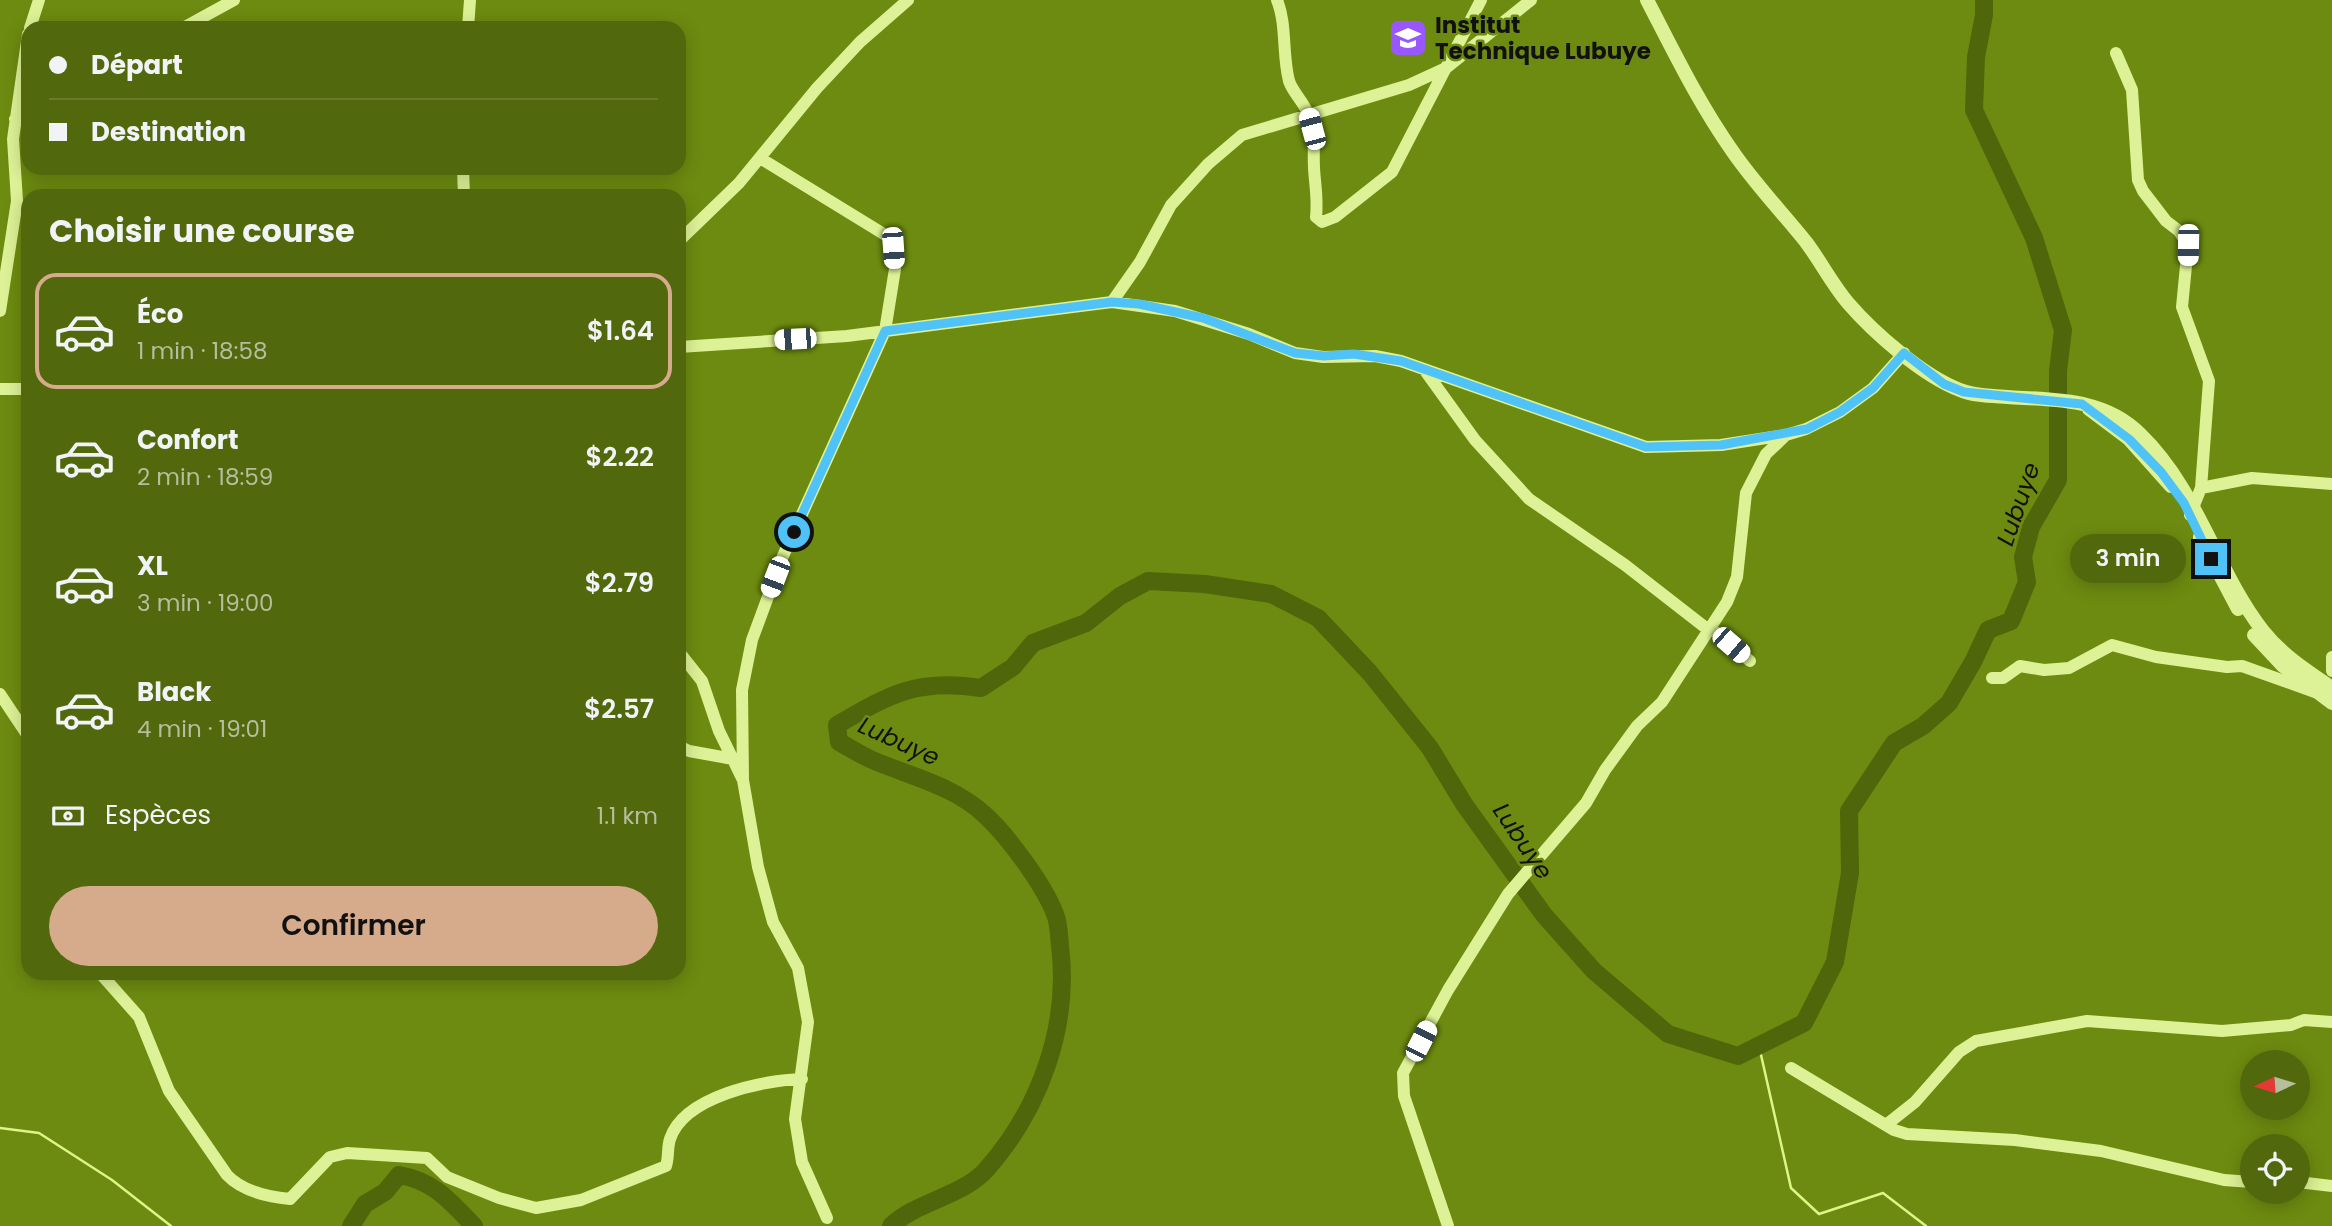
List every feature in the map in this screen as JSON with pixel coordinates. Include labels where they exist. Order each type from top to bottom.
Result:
[{"type":"street","points":[[32,21],[39,0]]},
{"type":"street","points":[[196,21],[233,0]]},
{"type":"street","points":[[468,21],[470,0]]},
{"type":"street","points":[[686,234],[760,158],[817,88],[860,42],[908,0]]},
{"type":"street","points":[[1277,0],[1283,14],[1283,46],[1290,83],[1308,113],[1316,145],[1314,168],[1319,197],[1316,217],[1322,222],[1335,217],[1392,172],[1481,0]]},
{"type":"street","points":[[1112,302],[1140,262],[1171,205],[1208,164],[1242,135],[1308,113],[1389,92],[1446,68],[1531,0]]},
{"type":"street","points":[[1647,0],[1701,104],[1732,151],[1808,245],[1847,302],[1904,353],[1944,384],[1964,392],[2079,404],[2129,439],[2192,511],[2263,631],[2287,656],[2332,688]]},
{"type":"street","points":[[2116,53],[2132,90],[2138,180],[2166,221],[2179,231],[2188,245],[2182,307],[2209,381],[2202,488],[2192,511],[2219,575],[2255,636],[2283,666],[2315,693],[2332,703]]},
{"type":"street","points":[[21,80],[15,119],[14,172],[21,196]]},
{"type":"street","points":[[15,119],[21,116]]},
{"type":"street","points":[[760,158],[887,236],[893,248],[895,269],[885,331],[783,556],[752,640],[742,690],[743,780],[758,867],[773,922],[798,968],[808,1022],[795,1119],[802,1162],[827,1218]]},
{"type":"street","points":[[0,164],[14,172]]},
{"type":"street","points":[[0,311],[21,205]]},
{"type":"street","points":[[686,347],[847,336],[1112,302],[1175,311],[1249,334],[1295,353],[1376,356],[1401,361],[1426,372],[1532,406],[1614,438],[1646,447],[1721,445],[1807,429],[1840,412],[1873,388],[1904,353]]},
{"type":"street","points":[[1426,372],[1475,440],[1529,499],[1625,565],[1706,628],[1712,629],[1750,661]]},
{"type":"street","points":[[0,389],[21,389]]},
{"type":"street","points":[[1448,1226],[1404,1096],[1403,1073],[1448,990],[1508,894],[1586,803],[1605,770],[1637,726],[1662,702],[1693,651],[1712,629],[1737,577],[1746,493],[1766,454],[1786,435]]},
{"type":"street","points":[[2202,488],[2252,478],[2332,484]]},
{"type":"street","points":[[1992,678],[2003,678],[2020,666],[2044,670],[2069,668],[2112,645],[2156,657],[2227,667],[2242,666],[2315,693]]},
{"type":"street","points":[[2332,657],[2332,671]]},
{"type":"street","points":[[686,661],[702,681],[719,731],[743,780]]},
{"type":"street","points":[[0,694],[21,726]]},
{"type":"street","points":[[686,750],[733,758]]},
{"type":"street","points":[[106,980],[139,1017],[169,1091],[227,1175],[236,1185],[281,1198],[290,1199],[330,1157],[347,1153],[427,1158],[447,1177],[529,1207],[554,1206],[581,1200],[666,1166],[670,1140],[677,1127],[709,1102],[740,1088],[772,1080],[802,1079]]},
{"type":"street","points":[[1886,1125],[1915,1102],[1959,1052],[1976,1041],[2087,1021],[2222,1031],[2291,1026],[2305,1020],[2332,1022]]},
{"type":"street","points":[[1791,1068],[1886,1125],[1923,1136],[2015,1140],[2101,1151],[2224,1180],[2240,1181]]},
{"type":"street","points":[[2310,1183],[2332,1186]]},
{"type":"waterway","name":"Lubuye","points":[[891,1226],[913,1210],[976,1179],[986,1170],[1022,1121],[1047,1065],[1055,1036],[1062,976],[1059,930],[1050,902],[1034,875],[985,815],[961,797],[872,760],[839,742],[837,725],[905,691],[939,685],[981,688],[1013,667],[1033,643],[1086,623],[1120,596],[1148,581],[1205,584],[1271,594],[1318,618],[1370,673],[1430,748],[1464,804],[1544,915],[1594,971],[1668,1034],[1738,1056],[1804,1023],[1835,962],[1850,873],[1849,811],[1894,743],[1923,726],[1949,703],[1988,630],[2011,621],[2027,582],[2023,557],[2031,527],[2058,480],[2058,371],[2063,330],[2034,238],[1974,110],[1976,57],[1984,0]]},
{"type":"waterway","points":[[1759,1046],[1791,1188],[1819,1214],[1883,1193],[1926,1226]]},
{"type":"waterway","points":[[0,1128],[39,1133],[112,1180],[171,1226]]},
{"type":"waterway","name":"Lubuye","points":[[351,1226],[365,1204],[385,1192],[399,1175],[432,1187],[474,1226]]},
{"type":"place","name":"Institut Technique Lubuye","points":[[1408,38]]},
{"type":"route","points":[[794,532],[840,436],[885,331],[973,322],[1112,302],[1139,304],[1203,318],[1295,353],[1324,356],[1354,354],[1401,361],[1426,372],[1565,417],[1614,438],[1646,447],[1721,445],[1807,429],[1840,412],[1873,388],[1904,353],[1944,384],[1964,392],[2082,404],[2129,439],[2161,472],[2184,503],[2211,559]]}]
